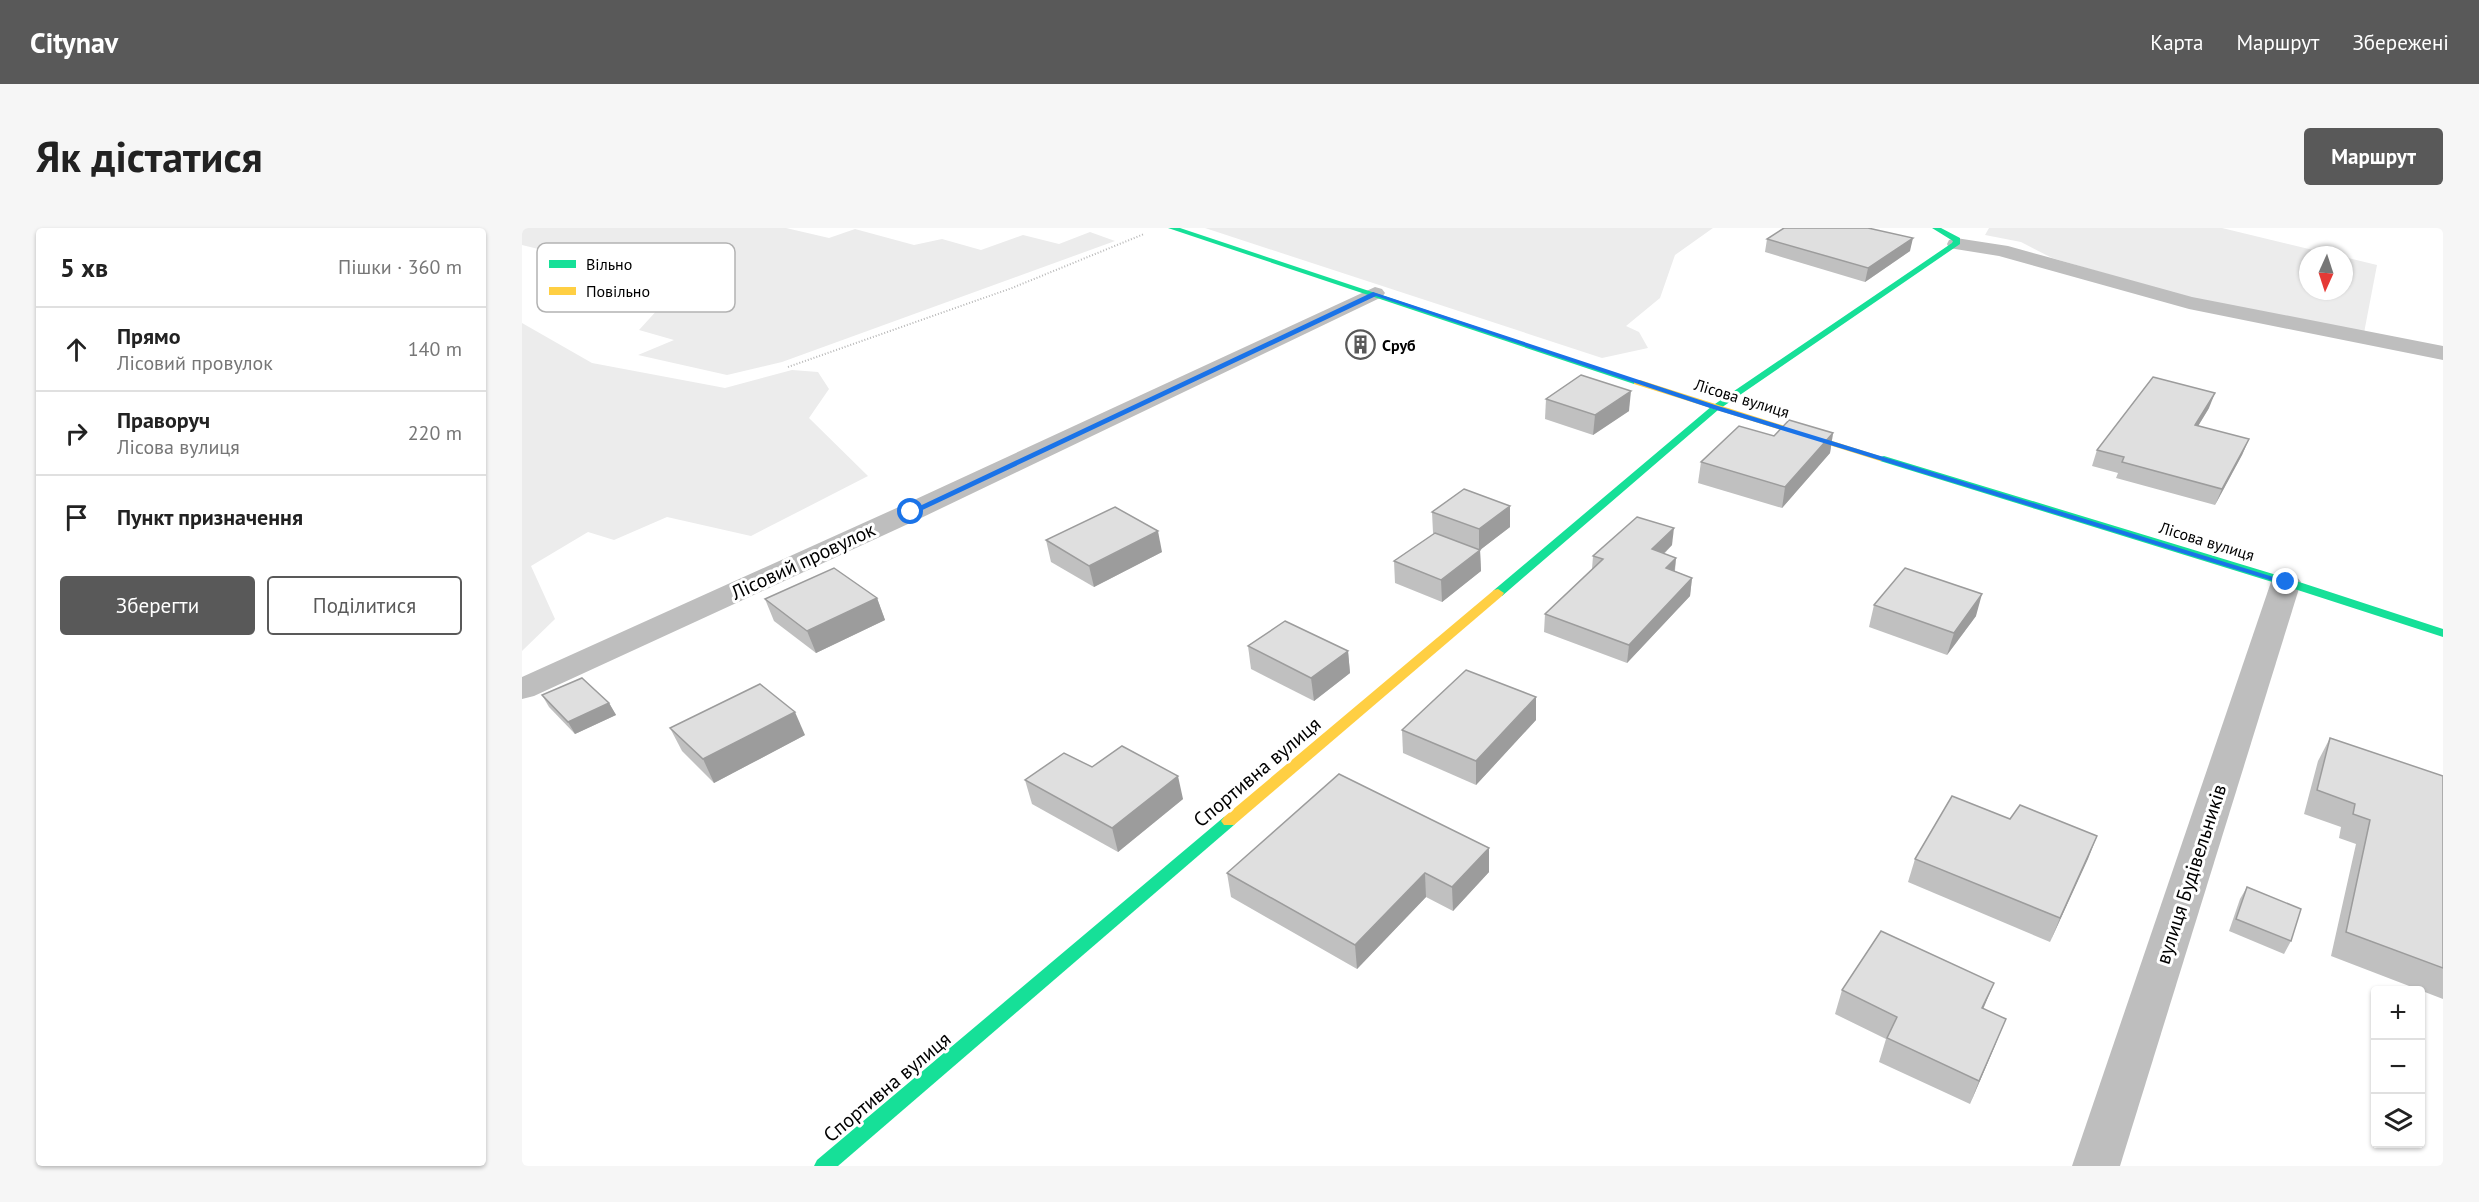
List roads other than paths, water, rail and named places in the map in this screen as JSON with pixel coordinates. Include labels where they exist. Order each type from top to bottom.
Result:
[{"type":"street","name":"Лісова вулиця","points":[[1172,228],[1375,293],[1715,408],[2286,582],[2443,633]]},
{"type":"street","points":[[1936,228],[1959,238],[2189,303],[2443,353]]},
{"type":"street","name":"Спортивна вулиця","points":[[824,1166],[1715,408],[1959,238]]},
{"type":"street","name":"Лісовий провулок","points":[[522,690],[911,512],[1375,293]]},
{"type":"street","name":"вулиця Будівельників","points":[[2096,1166],[2286,582]]},
{"type":"place","name":"Сруб","points":[[1361,345]]}]
